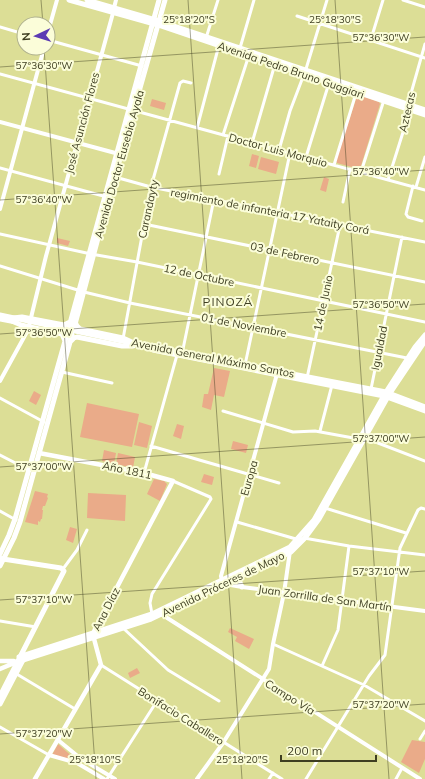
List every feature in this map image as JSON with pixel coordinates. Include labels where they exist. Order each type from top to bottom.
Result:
[{"type":"main road","points":[[69,0],[113,10]]},
{"type":"main road","points":[[88,0],[113,10]]},
{"type":"main road","name":"Avenida Doctor Eusebio Ayala","points":[[156,22],[159,0]]},
{"type":"main road","name":"Avenida Doctor Eusebio Ayala","points":[[71,328],[143,67],[156,22],[165,0]]},
{"type":"main road","name":"Avenida Pedro Bruno Guggiari","points":[[113,10],[156,22],[384,99],[409,107],[425,110]]},
{"type":"main road","name":"Avenida Pedro Bruno Guggiari","points":[[409,107],[425,115]]},
{"type":"main road","name":"Avenida Doctor Eusebio Ayala","points":[[107,197],[115,177],[119,154]]},
{"type":"main road","points":[[0,315],[13,320]]},
{"type":"main road","points":[[0,319],[13,320],[22,317],[29,323],[62,334],[67,342],[62,372],[29,470],[17,521],[0,554]]},
{"type":"main road","points":[[29,323],[64,325],[73,322],[80,329],[133,344]]},
{"type":"main road","name":"Avenida General Máximo Santos","points":[[29,323],[307,378],[371,389],[425,411]]},
{"type":"main road","points":[[0,566],[17,521],[39,453],[45,422],[69,335]]},
{"type":"main road","points":[[387,395],[407,358],[417,343],[425,335]]},
{"type":"main road","points":[[67,342],[78,337],[122,346],[133,344]]},
{"type":"main road","name":"Avenida General Máximo Santos","points":[[113,340],[123,340]]},
{"type":"main road","points":[[387,395],[425,341]]},
{"type":"main road","name":"Avenida General Máximo Santos","points":[[245,366],[278,374],[307,378],[332,385],[387,395],[425,407]]},
{"type":"main road","name":"Avenida Próceres de Mayo","points":[[301,539],[387,395]]},
{"type":"main road","name":"Avenida Próceres de Mayo","points":[[20,660],[161,614],[223,582],[238,578],[290,550],[301,539],[325,508],[362,438]]},
{"type":"main road","name":"Año 1811","points":[[39,453],[144,473],[173,481]]},
{"type":"main road","name":"Ana Díaz","points":[[101,665],[94,635],[173,481]]},
{"type":"main road","name":"Avenida Próceres de Mayo","points":[[20,660],[94,635],[123,628],[153,616],[290,550]]},
{"type":"main road","points":[[0,704],[14,672],[64,573],[63,569],[61,568],[2,559]]},
{"type":"main road","points":[[238,578],[242,587]]},
{"type":"main road","points":[[0,669],[14,661],[20,660]]},
{"type":"main road","points":[[0,669],[0,662],[8,664]]},
{"type":"main road","points":[[35,779],[101,665]]},
{"type":"main road","points":[[0,696],[14,672]]},
{"type":"street","points":[[52,16],[57,0]]},
{"type":"street","name":"José Asunción Flores","points":[[0,381],[28,330],[65,185],[116,0]]},
{"type":"street","points":[[206,39],[218,0]]},
{"type":"street","points":[[239,50],[254,0]]},
{"type":"street","points":[[279,150],[290,111],[305,72],[327,0]]},
{"type":"street","points":[[371,39],[383,0]]},
{"type":"street","points":[[403,0],[425,7]]},
{"type":"street","points":[[297,16],[371,39],[423,58]]},
{"type":"street","points":[[0,27],[16,32]]},
{"type":"street","points":[[56,42],[143,67]]},
{"type":"street","points":[[197,128],[219,44]]},
{"type":"street","name":"Aztecas","points":[[388,180],[423,58],[425,44]]},
{"type":"street","points":[[223,135],[249,54]]},
{"type":"street","points":[[0,209],[42,56]]},
{"type":"street","points":[[252,143],[276,62]]},
{"type":"street","name":"Doctor Luis Morquio","points":[[0,74],[425,190]]},
{"type":"street","name":"Carandayty","points":[[123,340],[151,187],[180,83],[183,81],[191,83]]},
{"type":"street","points":[[306,157],[330,81]]},
{"type":"street","points":[[334,165],[358,90]]},
{"type":"street","points":[[361,172],[384,99]]},
{"type":"street","points":[[0,122],[119,154]]},
{"type":"street","points":[[219,174],[228,136]]},
{"type":"street","points":[[245,366],[290,153]]},
{"type":"street","points":[[422,221],[408,217],[406,211],[425,157]]},
{"type":"street","points":[[0,168],[107,197]]},
{"type":"street","points":[[343,202],[350,169]]},
{"type":"street","name":"regimiento de infanteria 17 Yataity Corá","points":[[115,177],[151,187],[425,242]]},
{"type":"street","points":[[144,473],[180,353],[190,314],[214,199]]},
{"type":"street","name":"03 de Febrero","points":[[144,224],[425,282]]},
{"type":"street","name":"14 de Junio","points":[[307,378],[340,225]]},
{"type":"street","name":"12 de Octubre","points":[[0,234],[425,322]]},
{"type":"street","name":"Igualdad","points":[[371,389],[402,237]]},
{"type":"street","name":"01 de Noviembre","points":[[0,266],[82,291],[130,303],[407,358]]},
{"type":"street","points":[[62,372],[112,383]]},
{"type":"street","name":"Europa","points":[[223,582],[221,576],[278,374]]},
{"type":"street","points":[[320,432],[332,385]]},
{"type":"street","points":[[0,398],[45,422]]},
{"type":"street","points":[[223,410],[293,432],[310,430],[362,438],[425,461]]},
{"type":"street","points":[[151,446],[279,483]]},
{"type":"street","points":[[0,455],[29,470]]},
{"type":"street","name":"Año 1811","points":[[153,616],[150,603],[152,594],[211,499],[210,497],[173,481]]},
{"type":"street","points":[[325,508],[406,533]]},
{"type":"street","points":[[306,779],[386,651],[400,552],[406,533],[418,510],[421,508],[425,509]]},
{"type":"street","points":[[0,511],[17,521]]},
{"type":"street","points":[[237,522],[301,539],[425,555]]},
{"type":"street","points":[[63,569],[77,550],[88,530]]},
{"type":"street","points":[[322,666],[338,630],[349,546]]},
{"type":"street","points":[[197,779],[223,743],[263,680],[270,666],[284,593],[290,550]]},
{"type":"street","name":"Juan Zorrilla de San Martín","points":[[223,582],[242,587],[342,599],[425,612]]},
{"type":"street","name":"Campo Vía","points":[[161,614],[420,779]]},
{"type":"street","points":[[0,621],[36,627]]},
{"type":"street","points":[[123,628],[168,670],[219,701]]},
{"type":"street","points":[[273,644],[364,685],[425,721]]},
{"type":"street","points":[[8,664],[14,672],[75,709]]},
{"type":"street","name":"Bonifacio Caballero","points":[[101,665],[282,779]]},
{"type":"street","points":[[109,777],[157,701]]},
{"type":"street","points":[[0,727],[49,756],[76,763],[104,779]]},
{"type":"street","points":[[420,739],[425,731]]},
{"type":"street","points":[[58,740],[80,758],[109,777],[115,779]]},
{"type":"street","points":[[76,763],[80,758]]},
{"type":"street","points":[[396,779],[402,768]]},
{"type":"street","points":[[269,779],[273,773]]},
{"type":"shaded area","points":[[359,95],[379,102],[380,104],[360,169],[337,163],[336,161],[357,96]]},
{"type":"shaded area","points":[[152,99],[166,103],[164,110],[150,106]]},
{"type":"shaded area","points":[[252,154],[259,156],[256,168],[249,166]]},
{"type":"shaded area","points":[[261,157],[279,162],[276,174],[258,169]]},
{"type":"shaded area","points":[[324,177],[329,179],[326,192],[320,190]]},
{"type":"shaded area","points":[[57,238],[70,241],[68,246],[57,243]]},
{"type":"shaded area","points":[[214,368],[230,371],[224,397],[214,395],[211,410],[202,407],[204,394],[208,394]]},
{"type":"shaded area","points":[[34,391],[41,395],[36,405],[29,401]]},
{"type":"shaded area","points":[[87,403],[139,414],[132,447],[80,437]]},
{"type":"shaded area","points":[[139,422],[152,426],[147,448],[134,445]]},
{"type":"shaded area","points":[[177,424],[184,426],[181,439],[173,436]]},
{"type":"shaded area","points":[[233,441],[248,445],[246,453],[231,449]]},
{"type":"shaded area","points":[[104,450],[116,453],[114,464],[102,461]]},
{"type":"shaded area","points":[[118,453],[135,457],[133,468],[116,464]]},
{"type":"shaded area","points":[[204,474],[214,477],[212,485],[201,482]]},
{"type":"shaded area","points":[[154,479],[164,481],[167,484],[160,501],[147,494]]},
{"type":"shaded area","points":[[35,491],[48,494],[45,506],[43,506],[42,510],[42,519],[40,522],[38,521],[38,525],[25,522]]},
{"type":"shaded area","points":[[88,493],[126,495],[125,521],[87,518]]},
{"type":"shaded area","points":[[70,527],[77,529],[73,543],[66,540]]},
{"type":"shaded area","points":[[230,628],[254,639],[249,649],[235,641],[237,637],[228,632]]},
{"type":"shaded area","points":[[137,668],[140,673],[130,678],[128,673]]},
{"type":"shaded area","points":[[412,740],[425,742],[425,759],[419,773],[401,762]]},
{"type":"shaded area","points":[[58,744],[75,759],[52,755]]},
{"type":"district","name":"PINOZÁ","points":[[228,301]]}]
